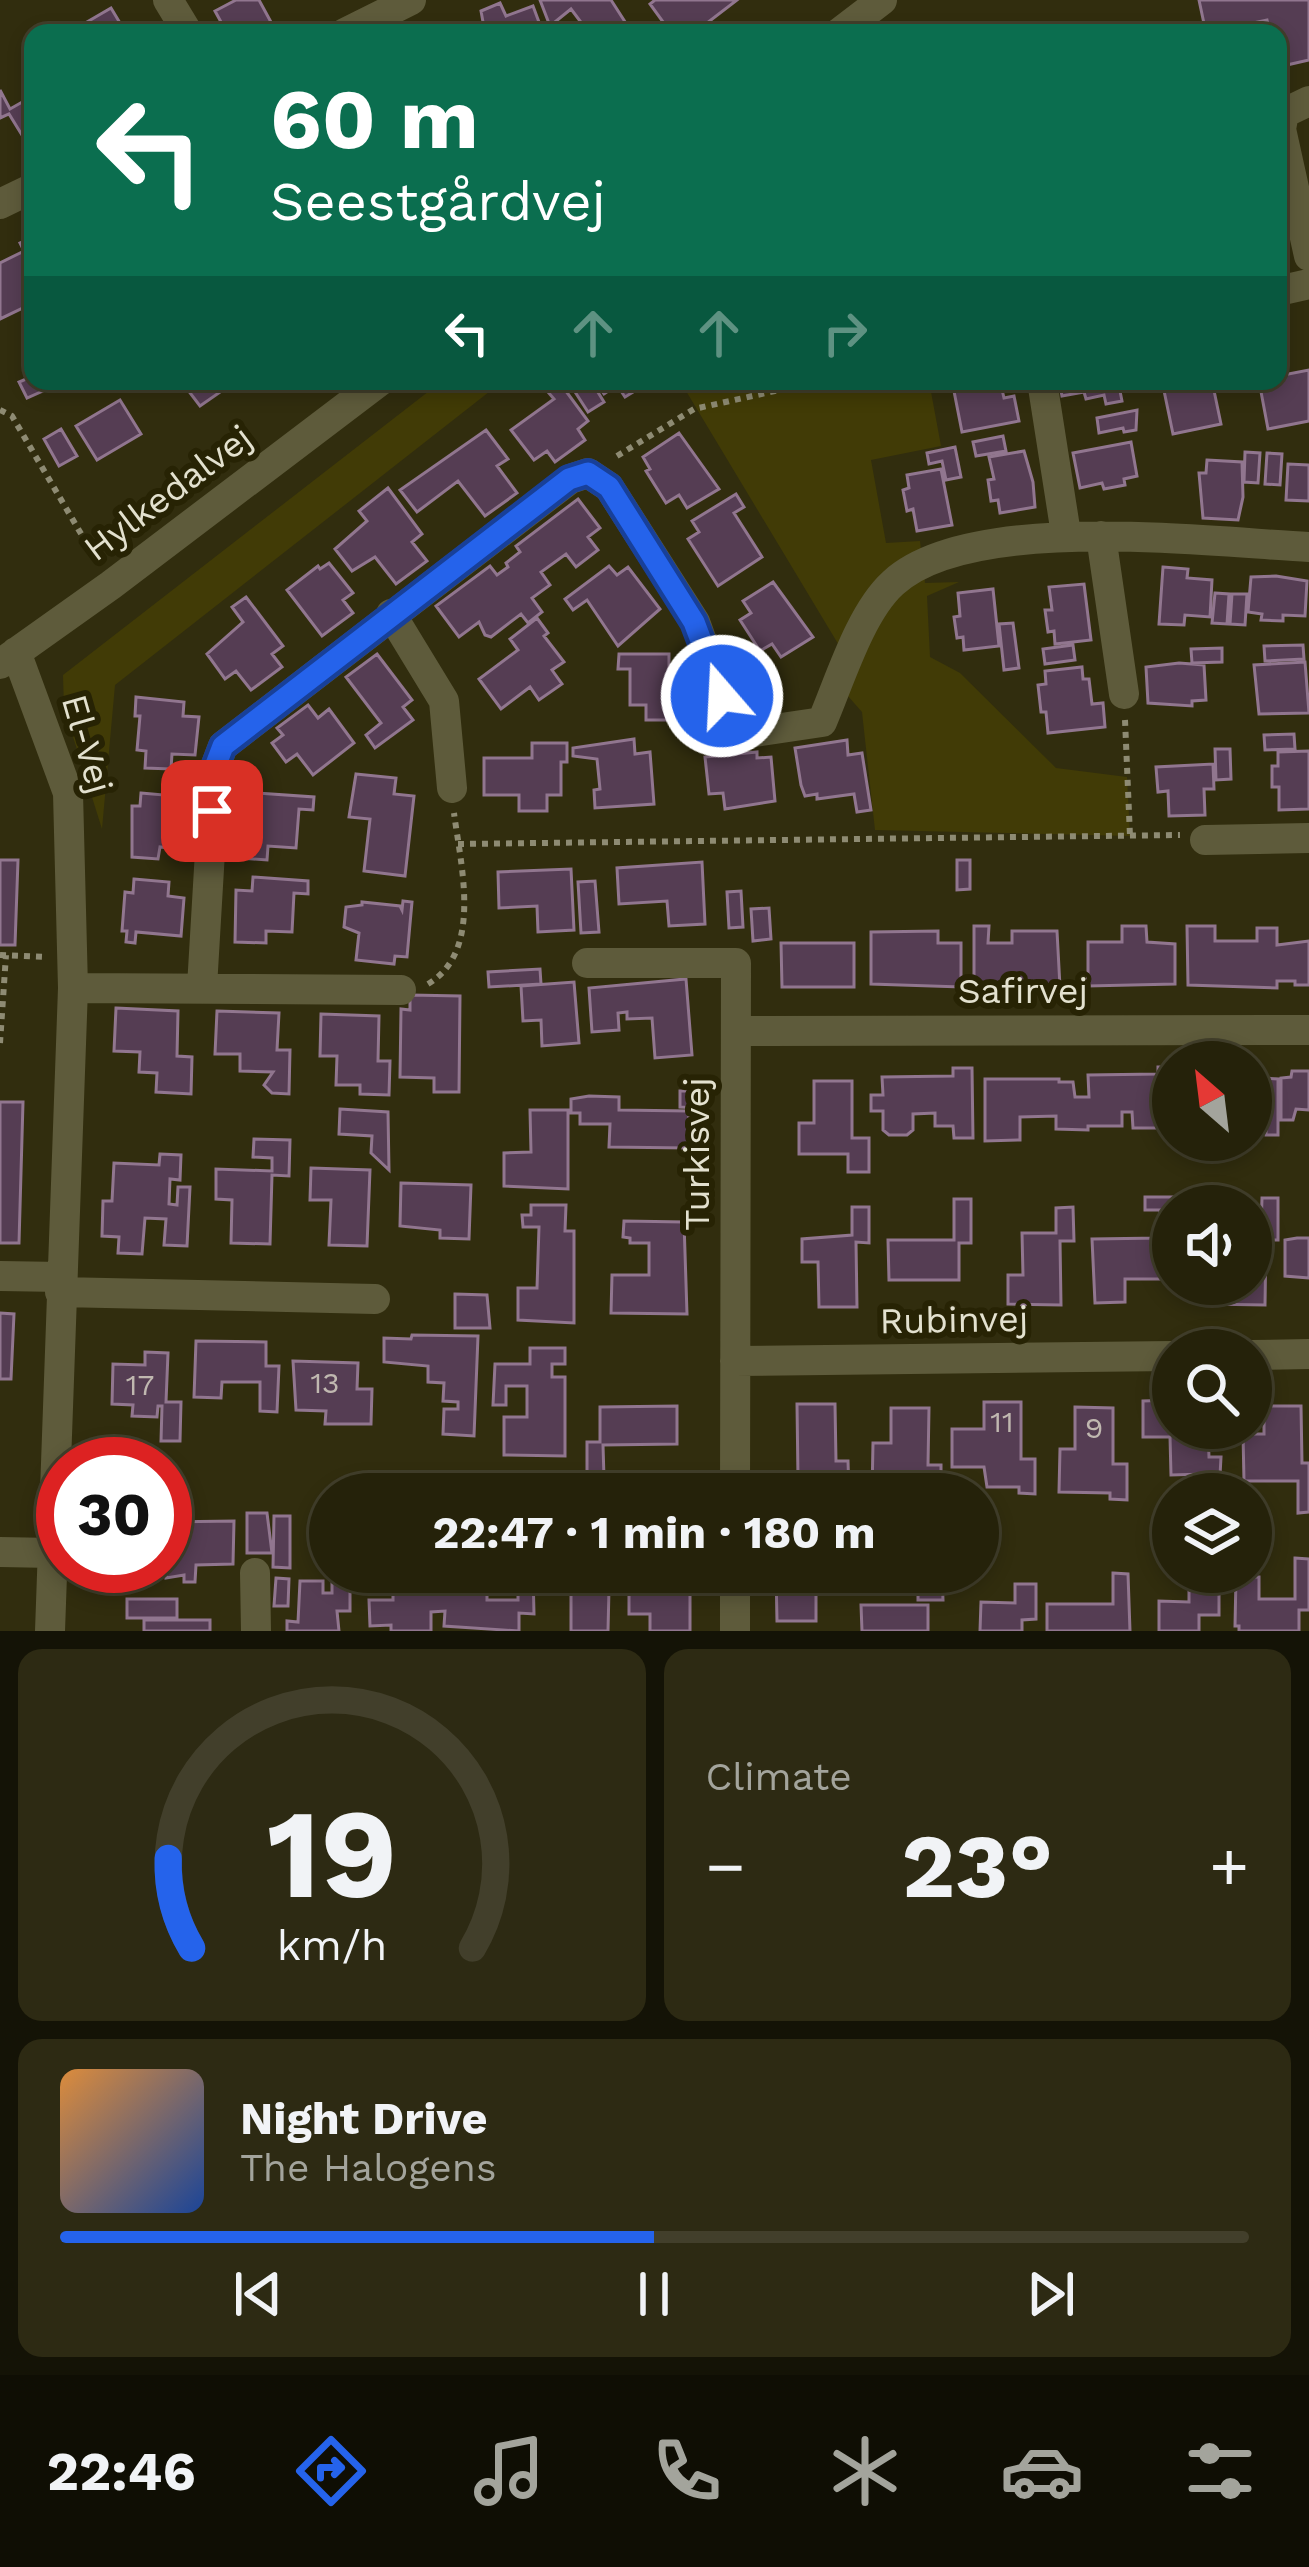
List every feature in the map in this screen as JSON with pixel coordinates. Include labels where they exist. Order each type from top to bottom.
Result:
[{"type":"street","points":[[363,24],[411,0]]},
{"type":"street","points":[[851,24],[882,0]]},
{"type":"street","points":[[1287,156],[1309,256]]},
{"type":"street","name":"Hylkedalvej","points":[[8,658],[368,390]]},
{"type":"street","points":[[1043,390],[1066,534]]},
{"type":"street","points":[[202,988],[215,767],[223,746],[569,479],[588,473],[609,487],[694,622],[737,722],[754,732],[822,722],[873,607],[913,567],[940,555],[1066,534],[1309,547]]},
{"type":"street","points":[[1101,536],[1124,694]]},
{"type":"street","points":[[391,614],[445,701],[452,788]]},
{"type":"street","name":"El-Vej","points":[[8,658],[68,793],[73,973],[56,1437]]},
{"type":"street","points":[[1205,840],[1309,838]]},
{"type":"street","name":"Turkisvej","points":[[587,963],[736,963],[735,1473]]},
{"type":"street","points":[[73,973],[202,988],[401,990]]},
{"type":"street","name":"Safirvej","points":[[737,1030],[1309,1030]]},
{"type":"street","points":[[0,1276],[61,1285],[375,1299]]},
{"type":"street","points":[[1272,1355],[1309,1354]]},
{"type":"street","name":"Rubinvej","points":[[735,1361],[1152,1356]]},
{"type":"street","points":[[0,1552],[36,1553]]},
{"type":"street","points":[[255,1573],[256,1631]]},
{"type":"street","name":"El-Vej","points":[[50,1631],[51,1593]]},
{"type":"street","points":[[735,1593],[735,1631]]},
{"type":"path","points":[[588,473],[694,409],[780,390]]},
{"type":"path","points":[[0,410],[12,416],[111,585]]},
{"type":"path","points":[[1124,694],[1130,836]]},
{"type":"path","points":[[401,990],[430,983],[455,958],[464,929],[452,788]]},
{"type":"path","points":[[458,844],[1196,835],[1205,840]]},
{"type":"path","points":[[0,1043],[3,955],[73,973]]},
{"type":"shaded area","points":[[430,390],[492,390],[115,685],[102,829],[64,708],[63,675]]},
{"type":"shaded area","points":[[685,390],[931,390],[941,446],[871,460],[886,543],[920,541],[925,583],[959,582],[927,596],[930,657],[960,673],[1056,768],[1127,777],[1130,836],[875,830],[862,712],[840,687],[840,647]]},
{"type":"building","points":[[236,0],[259,0],[272,24],[222,24],[215,11]]},
{"type":"building","points":[[540,0],[611,0],[626,24],[582,24],[571,9],[549,24]]},
{"type":"building","points":[[655,0],[737,0],[706,24],[664,24],[650,4]]},
{"type":"building","points":[[1199,0],[1309,0],[1309,60],[1287,65],[1287,24],[1268,24],[1267,20],[1204,24]]},
{"type":"building","points":[[500,3],[506,16],[533,6],[540,24],[483,24],[481,11]]},
{"type":"building","points":[[111,8],[121,24],[84,24]]},
{"type":"building","points":[[0,90],[10,109],[24,101],[24,138],[9,114],[0,118]]},
{"type":"building","points":[[24,251],[24,307],[0,319],[0,263]]},
{"type":"building","points":[[1309,370],[1309,421],[1268,429],[1261,390],[1287,390],[1287,374]]},
{"type":"building","points":[[24,380],[24,390],[45,390],[27,398],[19,382]]},
{"type":"building","points":[[188,390],[223,390],[200,406]]},
{"type":"building","points":[[565,390],[588,421],[578,429],[585,440],[555,462],[547,451],[534,460],[511,430],[554,399],[548,392]]},
{"type":"building","points":[[574,390],[597,390],[604,402],[588,412]]},
{"type":"building","points":[[954,390],[1002,390],[1004,398],[1014,396],[1019,421],[962,432]]},
{"type":"building","points":[[1061,390],[1120,390],[1122,401],[1106,404],[1104,395],[1086,399],[1084,392],[1062,396]]},
{"type":"building","points":[[1164,390],[1214,390],[1221,424],[1173,434]]},
{"type":"building","points":[[120,400],[141,434],[97,460],[76,426]]},
{"type":"building","points":[[1137,410],[1136,430],[1099,433],[1097,418]]},
{"type":"building","points":[[61,429],[77,456],[59,466],[44,439]]},
{"type":"building","points":[[486,430],[508,459],[497,466],[517,493],[485,516],[458,481],[417,512],[400,490]]},
{"type":"building","points":[[679,433],[719,489],[687,508],[679,495],[666,503],[643,457]]},
{"type":"building","points":[[1003,436],[1006,451],[976,456],[973,442]]},
{"type":"building","points":[[1131,442],[1137,476],[1124,479],[1125,485],[1080,488],[1073,453]]},
{"type":"building","points":[[955,447],[961,477],[946,480],[942,461],[929,464],[927,453]]},
{"type":"building","points":[[1024,451],[1035,507],[1000,513],[998,500],[991,501],[988,480],[994,479],[989,457]]},
{"type":"building","points":[[1245,452],[1260,453],[1258,483],[1244,482]]},
{"type":"building","points":[[1267,453],[1282,454],[1280,485],[1265,484]]},
{"type":"building","points":[[1207,460],[1242,462],[1238,520],[1203,518],[1199,473],[1206,473]]},
{"type":"building","points":[[1288,464],[1309,465],[1309,501],[1286,500]]},
{"type":"building","points":[[941,469],[952,525],[917,531],[903,490],[909,488],[907,475]]},
{"type":"building","points":[[388,488],[422,534],[412,542],[427,561],[396,584],[375,557],[352,571],[335,549],[367,521],[359,511]]},
{"type":"building","points":[[736,494],[744,507],[734,513],[762,557],[718,586],[688,539],[699,532],[692,521]]},
{"type":"building","points":[[578,499],[600,528],[588,537],[598,550],[576,567],[566,554],[541,572],[550,585],[532,598],[542,612],[528,623],[521,614],[491,637],[479,622],[459,637],[436,606],[490,566],[497,575],[508,567],[506,563],[520,552],[516,546]]},
{"type":"building","points":[[329,563],[353,593],[343,600],[353,613],[322,636],[287,590]]},
{"type":"building","points":[[609,566],[617,575],[628,567],[660,609],[618,646],[587,600],[573,610],[565,599]]},
{"type":"building","points":[[1163,567],[1188,569],[1187,578],[1212,580],[1210,617],[1185,615],[1184,625],[1159,624]]},
{"type":"building","points":[[1251,577],[1307,581],[1305,616],[1261,620],[1262,614],[1248,612]]},
{"type":"building","points":[[773,582],[813,637],[781,657],[772,644],[760,651],[740,620],[751,613],[743,601]]},
{"type":"building","points":[[1084,584],[1091,640],[1055,644],[1045,610],[1052,610],[1049,587]]},
{"type":"building","points":[[993,589],[999,646],[964,650],[954,617],[960,616],[958,593]]},
{"type":"building","points":[[1215,593],[1229,594],[1227,624],[1212,623]]},
{"type":"building","points":[[1232,594],[1247,594],[1245,625],[1230,624]]},
{"type":"building","points":[[246,597],[283,646],[272,654],[282,667],[251,690],[236,671],[225,679],[207,654],[243,622],[232,607]]},
{"type":"building","points":[[537,618],[564,662],[552,670],[562,684],[539,700],[530,687],[501,709],[479,679],[518,650],[510,639]]},
{"type":"building","points":[[1013,623],[1019,668],[1004,670],[999,624]]},
{"type":"building","points":[[1073,645],[1075,660],[1045,664],[1043,649]]},
{"type":"building","points":[[1303,645],[1304,659],[1265,661],[1264,646]]},
{"type":"building","points":[[1222,648],[1222,662],[1192,663],[1191,649]]},
{"type":"building","points":[[377,654],[412,700],[403,707],[413,720],[375,748],[366,735],[381,723],[346,677]]},
{"type":"building","points":[[619,654],[669,654],[669,668],[684,668],[684,720],[646,720],[646,705],[630,705],[630,669],[618,669]]},
{"type":"building","points":[[1305,662],[1309,713],[1259,714],[1254,665]]},
{"type":"building","points":[[1204,665],[1206,700],[1192,701],[1192,706],[1148,703],[1146,667]]},
{"type":"building","points":[[1082,667],[1083,679],[1089,679],[1092,704],[1103,703],[1105,727],[1048,733],[1038,685],[1046,684],[1045,671]]},
{"type":"building","points":[[136,697],[184,702],[183,716],[199,717],[195,755],[172,754],[171,769],[145,768],[146,751],[137,750],[140,716],[135,716]]},
{"type":"building","points":[[308,705],[318,718],[329,709],[354,743],[313,775],[297,754],[286,762],[272,743],[283,735],[277,728]]},
{"type":"building","points":[[1294,734],[1295,749],[1265,750],[1264,735]]},
{"type":"building","points":[[634,739],[635,754],[650,752],[654,804],[595,808],[594,790],[600,789],[597,759],[573,756],[573,748]]},
{"type":"building","points":[[847,740],[848,755],[862,753],[871,810],[857,812],[854,794],[817,799],[817,794],[805,796],[801,785],[795,748]]},
{"type":"building","points":[[532,743],[567,743],[567,762],[561,762],[561,795],[547,795],[547,811],[519,811],[519,795],[484,795],[484,758],[532,758]]},
{"type":"building","points":[[1215,749],[1230,749],[1231,779],[1216,780]]},
{"type":"building","points":[[1309,751],[1309,809],[1279,810],[1279,787],[1272,787],[1278,752]]},
{"type":"building","points":[[757,752],[757,758],[771,757],[775,801],[725,809],[723,793],[709,794],[705,757]]},
{"type":"building","points":[[1213,764],[1214,789],[1204,789],[1205,815],[1169,816],[1168,791],[1158,792],[1156,767]]},
{"type":"building","points":[[356,774],[396,778],[394,794],[414,796],[405,876],[364,871],[370,819],[349,817]]},
{"type":"building","points":[[141,793],[176,796],[175,810],[191,811],[188,850],[160,847],[158,859],[132,857],[132,806],[140,806]]},
{"type":"building","points":[[257,793],[314,797],[313,810],[299,809],[296,848],[268,846],[267,860],[241,858],[240,806],[256,807]]},
{"type":"building","points":[[0,860],[18,860],[15,945],[0,945]]},
{"type":"building","points":[[957,860],[970,860],[970,889],[957,890]]},
{"type":"building","points":[[702,862],[705,924],[669,926],[667,901],[619,904],[617,868]]},
{"type":"building","points":[[571,869],[574,930],[538,932],[537,906],[499,908],[498,872]]},
{"type":"building","points":[[253,877],[308,881],[308,894],[294,893],[292,932],[266,931],[266,943],[235,942],[236,890],[252,891]]},
{"type":"building","points":[[134,879],[169,882],[168,896],[184,898],[181,936],[136,932],[135,943],[126,942],[127,931],[122,931],[125,892],[133,893]]},
{"type":"building","points":[[595,881],[599,932],[581,933],[578,882]]},
{"type":"building","points":[[741,891],[743,927],[729,928],[727,892]]},
{"type":"building","points":[[403,901],[412,902],[407,957],[395,956],[394,964],[356,960],[359,933],[344,927],[346,907],[362,902],[402,910]]},
{"type":"building","points":[[769,908],[771,939],[753,941],[751,909]]},
{"type":"building","points":[[974,926],[989,926],[988,943],[1012,943],[1012,931],[1057,931],[1060,987],[974,983]]},
{"type":"building","points":[[1122,926],[1146,926],[1147,942],[1175,944],[1175,984],[1088,986],[1088,942],[1122,942]]},
{"type":"building","points":[[1187,926],[1215,926],[1215,941],[1257,941],[1257,928],[1277,928],[1277,945],[1309,941],[1309,985],[1277,981],[1277,988],[1188,985]]},
{"type":"building","points":[[938,931],[938,943],[961,943],[961,987],[871,984],[871,932]]},
{"type":"building","points":[[781,943],[854,943],[854,987],[782,987]]},
{"type":"building","points":[[540,969],[541,984],[489,987],[488,972]]},
{"type":"building","points":[[686,979],[692,1055],[655,1058],[652,1018],[627,1019],[627,1012],[618,1013],[619,1030],[592,1032],[589,988]]},
{"type":"building","points":[[574,982],[579,1043],[542,1046],[541,1020],[523,1021],[521,986]]},
{"type":"building","points":[[410,995],[460,996],[459,1092],[434,1092],[434,1078],[400,1077],[401,1009],[410,1010]]},
{"type":"building","points":[[116,1008],[178,1011],[177,1056],[192,1057],[191,1094],[156,1092],[157,1073],[139,1072],[140,1052],[114,1051]]},
{"type":"building","points":[[217,1011],[279,1013],[277,1050],[290,1050],[289,1094],[272,1093],[264,1085],[273,1072],[240,1071],[240,1054],[215,1054]]},
{"type":"building","points":[[321,1014],[379,1016],[378,1061],[390,1061],[389,1095],[360,1094],[360,1085],[336,1085],[337,1056],[320,1056]]},
{"type":"building","points":[[953,1068],[972,1068],[973,1138],[954,1138],[953,1126],[935,1126],[935,1113],[913,1114],[913,1130],[907,1135],[889,1135],[883,1130],[883,1111],[871,1111],[871,1095],[883,1095],[882,1077],[953,1076]]},
{"type":"building","points":[[1292,1071],[1309,1071],[1309,1110],[1296,1109],[1293,1120],[1281,1120],[1281,1078],[1291,1077]]},
{"type":"building","points":[[1152,1074],[1152,1128],[1133,1128],[1132,1112],[1122,1112],[1122,1126],[1088,1126],[1088,1130],[1056,1129],[1056,1116],[1020,1117],[1020,1140],[985,1141],[985,1079],[1059,1079],[1073,1082],[1075,1097],[1089,1097],[1088,1075]]},
{"type":"building","points":[[1272,1079],[1278,1079],[1278,1135],[1272,1135]]},
{"type":"building","points":[[814,1081],[852,1081],[852,1138],[869,1138],[869,1172],[848,1172],[848,1154],[799,1154],[799,1123],[814,1123]]},
{"type":"building","points":[[680,1091],[703,1091],[703,1108],[680,1107]]},
{"type":"building","points":[[619,1097],[619,1110],[689,1111],[688,1148],[609,1147],[610,1124],[580,1124],[580,1113],[571,1113],[571,1099]]},
{"type":"building","points":[[0,1102],[23,1102],[19,1243],[0,1243]]},
{"type":"building","points":[[340,1109],[388,1112],[389,1170],[371,1153],[372,1136],[339,1134]]},
{"type":"building","points":[[530,1110],[568,1110],[568,1189],[504,1186],[504,1153],[531,1152]]},
{"type":"building","points":[[254,1139],[290,1140],[289,1176],[272,1175],[270,1244],[231,1243],[232,1200],[216,1199],[216,1169],[272,1171],[272,1158],[253,1157]]},
{"type":"building","points":[[160,1154],[181,1155],[180,1180],[170,1179],[169,1204],[177,1205],[178,1187],[190,1187],[187,1246],[164,1245],[166,1219],[145,1218],[142,1254],[118,1253],[119,1237],[102,1236],[103,1201],[112,1201],[114,1163],[159,1165]]},
{"type":"building","points":[[311,1168],[370,1170],[367,1246],[329,1245],[331,1200],[310,1200]]},
{"type":"building","points":[[401,1183],[471,1185],[469,1239],[440,1238],[440,1230],[400,1226]]},
{"type":"building","points":[[1145,1197],[1152,1197],[1152,1210],[1145,1210]]},
{"type":"building","points":[[1272,1198],[1278,1198],[1278,1240],[1272,1240]]},
{"type":"building","points":[[954,1199],[971,1199],[971,1243],[959,1243],[959,1280],[889,1280],[888,1240],[954,1240]]},
{"type":"building","points":[[531,1205],[566,1205],[565,1231],[574,1231],[574,1323],[518,1320],[518,1288],[537,1288],[539,1227],[523,1227],[522,1215],[531,1215]]},
{"type":"building","points":[[852,1207],[869,1207],[869,1243],[856,1242],[857,1307],[819,1307],[818,1262],[802,1262],[802,1239],[852,1235]]},
{"type":"building","points":[[1073,1207],[1074,1241],[1060,1241],[1061,1305],[1008,1304],[1008,1275],[1023,1275],[1022,1233],[1056,1233],[1056,1208]]},
{"type":"building","points":[[624,1221],[684,1222],[687,1314],[611,1313],[612,1275],[649,1275],[649,1243],[630,1243],[630,1238],[623,1237]]},
{"type":"building","points":[[1152,1238],[1152,1279],[1125,1279],[1125,1302],[1095,1303],[1092,1239]]},
{"type":"building","points":[[1309,1238],[1309,1278],[1285,1276],[1285,1240]]},
{"type":"building","points":[[455,1294],[487,1295],[490,1328],[455,1328]]},
{"type":"building","points":[[0,1313],[14,1314],[11,1379],[0,1379]]},
{"type":"building","points":[[412,1335],[478,1336],[474,1436],[443,1434],[444,1409],[458,1409],[458,1402],[443,1401],[444,1383],[428,1382],[428,1366],[384,1362],[384,1338],[411,1339]]},
{"type":"building","points":[[196,1341],[266,1342],[266,1366],[279,1366],[277,1412],[260,1411],[260,1382],[222,1382],[221,1398],[194,1397]]},
{"type":"building","points":[[530,1348],[565,1348],[565,1364],[552,1364],[552,1377],[565,1377],[565,1456],[504,1455],[504,1417],[527,1417],[527,1386],[506,1386],[506,1405],[493,1405],[495,1364],[530,1364]]},
{"type":"building","points":[[145,1352],[168,1353],[166,1402],[181,1402],[180,1437],[161,1437],[162,1406],[158,1406],[157,1417],[132,1416],[133,1405],[112,1404],[113,1364],[145,1365]]},
{"type":"building","points":[[293,1361],[358,1363],[357,1389],[372,1389],[371,1424],[325,1424],[326,1411],[296,1410]]},
{"type":"building","points":[[1143,1401],[1152,1401],[1152,1437],[1143,1437]]},
{"type":"building","points":[[984,1402],[1021,1402],[1021,1459],[1035,1459],[1035,1494],[1019,1493],[1019,1487],[999,1487],[999,1473],[985,1473],[984,1467],[952,1467],[952,1429],[984,1429]]},
{"type":"building","points":[[797,1404],[835,1404],[836,1461],[848,1461],[848,1473],[798,1473]]},
{"type":"building","points":[[677,1406],[677,1444],[603,1445],[604,1473],[587,1473],[587,1442],[600,1442],[600,1407]]},
{"type":"building","points":[[1272,1406],[1301,1406],[1302,1463],[1309,1463],[1309,1512],[1298,1513],[1298,1481],[1272,1481],[1272,1473],[1244,1473],[1243,1449],[1272,1449]]},
{"type":"building","points":[[1075,1407],[1113,1408],[1113,1464],[1127,1464],[1127,1500],[1110,1499],[1110,1493],[1059,1492],[1060,1449],[1075,1449]]},
{"type":"building","points":[[891,1408],[929,1408],[928,1465],[941,1465],[941,1473],[872,1473],[873,1443],[891,1443]]},
{"type":"building","points":[[1170,1449],[1209,1449],[1209,1457],[1221,1457],[1220,1473],[1171,1473]]},
{"type":"building","points":[[247,1513],[267,1513],[272,1553],[247,1553]]},
{"type":"building","points":[[274,1516],[290,1516],[290,1568],[273,1567]]},
{"type":"building","points":[[234,1521],[233,1564],[196,1565],[195,1582],[192,1582],[192,1522]]},
{"type":"building","points":[[1295,1558],[1309,1559],[1309,1610],[1299,1610],[1299,1631],[1239,1631],[1235,1626],[1236,1593],[1259,1593],[1259,1599],[1295,1599]]},
{"type":"building","points":[[1113,1573],[1128,1574],[1130,1631],[1047,1631],[1047,1604],[1113,1604]]},
{"type":"building","points":[[276,1578],[289,1579],[288,1606],[274,1606]]},
{"type":"building","points":[[300,1581],[309,1581],[309,1593],[350,1593],[350,1611],[337,1611],[339,1631],[287,1631],[287,1621],[298,1622]]},
{"type":"building","points":[[1015,1584],[1036,1584],[1036,1619],[1022,1620],[1022,1631],[980,1631],[981,1602],[1015,1603]]},
{"type":"building","points":[[393,1593],[487,1593],[487,1600],[518,1600],[518,1593],[534,1593],[534,1614],[519,1613],[519,1631],[444,1626],[445,1611],[431,1612],[431,1631],[370,1626],[369,1600],[393,1600]]},
{"type":"building","points":[[571,1593],[609,1593],[608,1631],[571,1631]]},
{"type":"building","points":[[629,1593],[690,1593],[690,1631],[650,1631],[650,1614],[629,1614]]},
{"type":"building","points":[[776,1593],[816,1593],[816,1621],[777,1621]]},
{"type":"building","points":[[918,1593],[943,1593],[943,1600],[918,1600]]},
{"type":"building","points":[[1189,1593],[1219,1593],[1219,1615],[1199,1615],[1199,1631],[1159,1631],[1159,1601],[1189,1602]]},
{"type":"building","points":[[127,1599],[177,1599],[177,1618],[127,1618]]},
{"type":"building","points":[[861,1605],[928,1605],[928,1631],[862,1631]]},
{"type":"building","points":[[144,1620],[210,1620],[210,1631],[144,1631]]},
{"type":"route","points":[[212,811],[215,767],[223,746],[569,479],[588,473],[609,487],[694,622],[722,696]]}]
